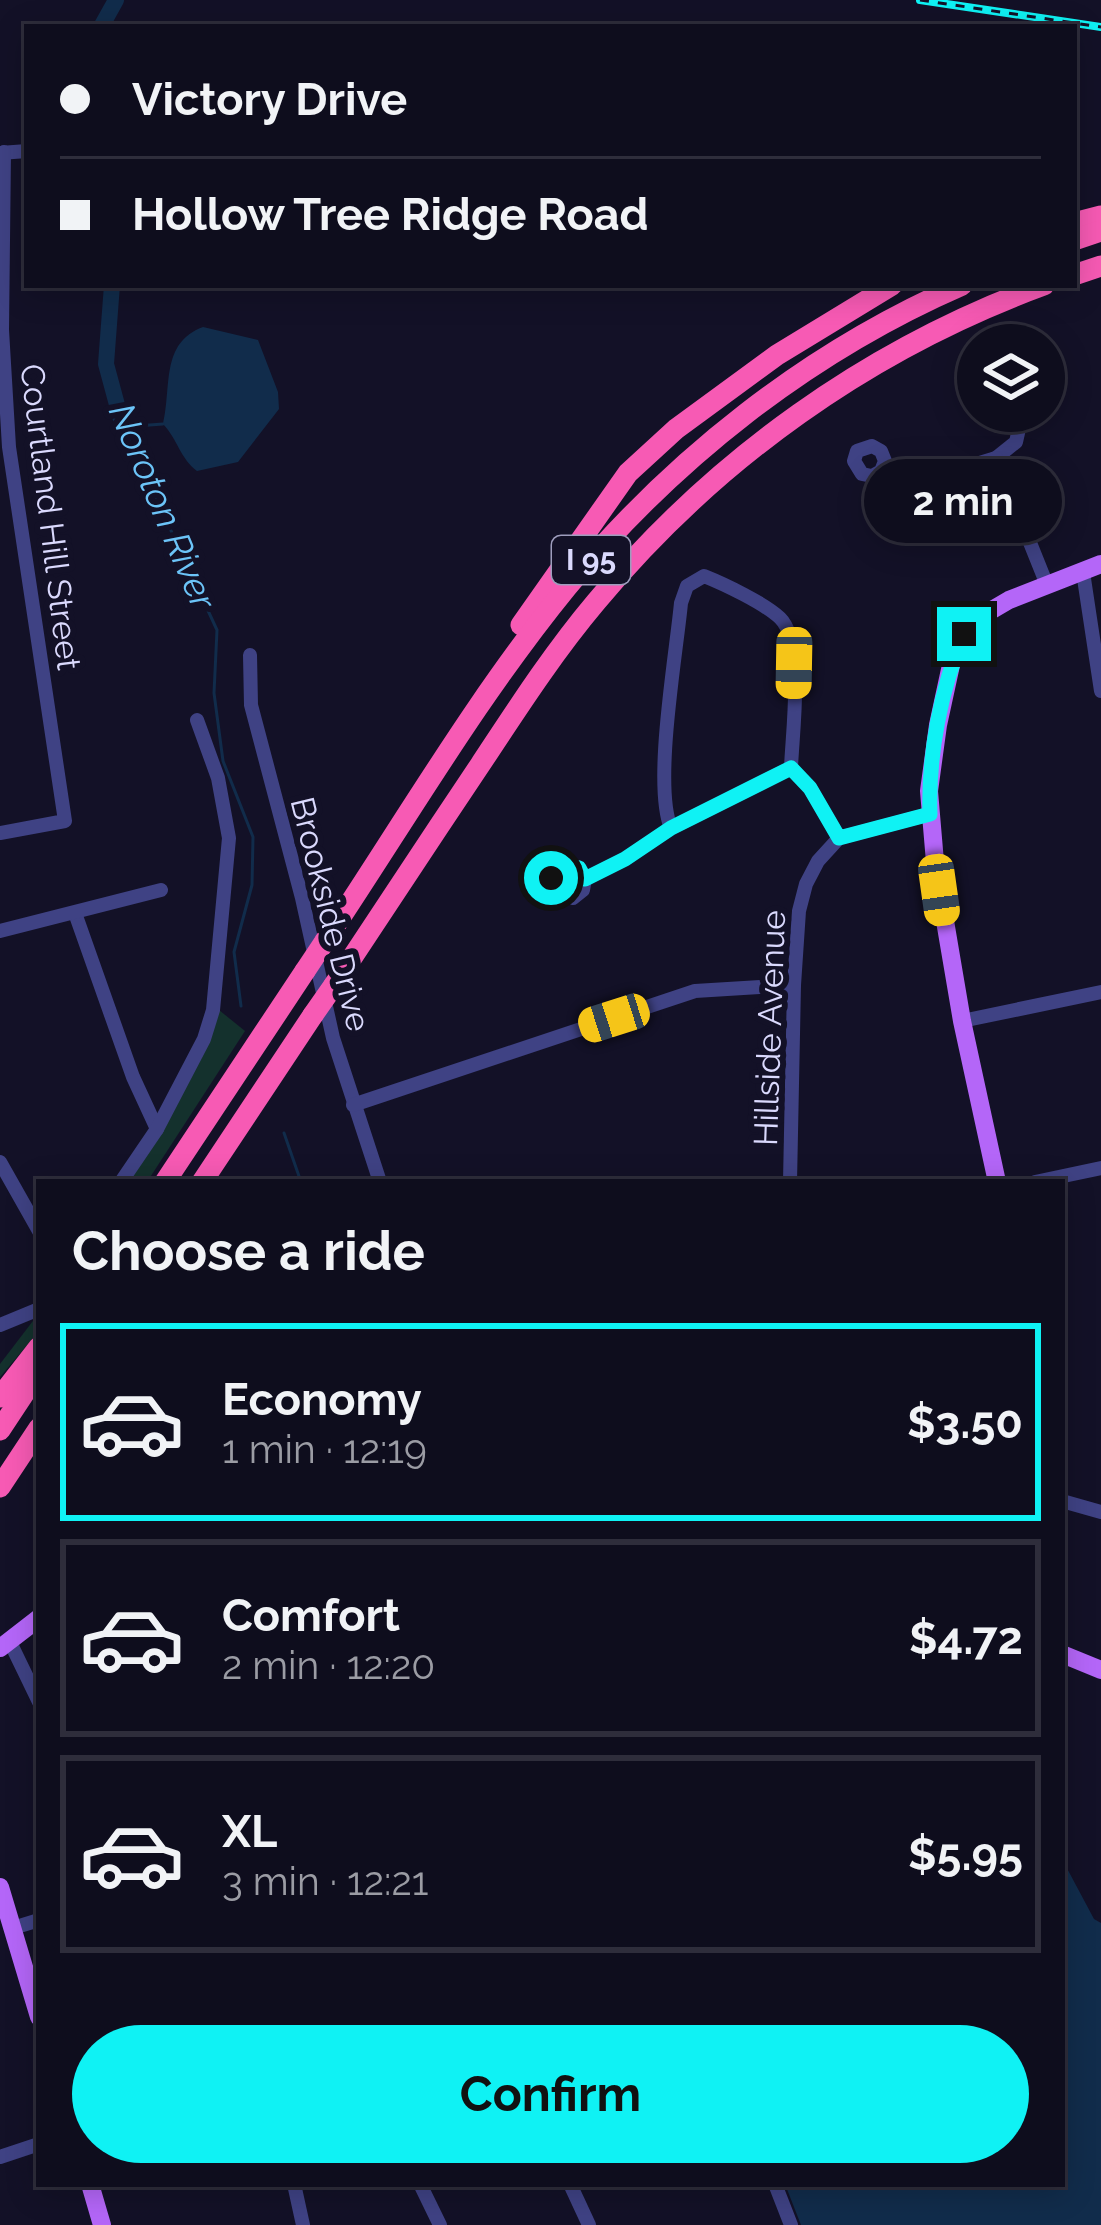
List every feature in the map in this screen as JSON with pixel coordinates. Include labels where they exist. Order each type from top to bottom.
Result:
[{"type":"highway","points":[[475,716],[491,668],[628,472],[676,429],[777,355],[887,288]]},
{"type":"highway","name":"I 95","points":[[167,1179],[475,716],[588,562],[686,462],[740,418],[826,358],[956,288]]},
{"type":"highway","name":"I 95","points":[[204,1179],[552,658],[616,577],[688,502],[768,436],[853,377],[944,328],[1037,288]]},
{"type":"highway","points":[[0,1397],[36,1351]]},
{"type":"highway","points":[[0,1430],[36,1376]]},
{"type":"highway","points":[[0,1486],[36,1432]]},
{"type":"main road","points":[[997,1179],[943,918],[930,814],[938,725],[951,665],[964,634],[980,617],[1092,568]]},
{"type":"main road","points":[[4,1644],[36,1620]]},
{"type":"main road","points":[[1065,1655],[1101,1670]]},
{"type":"main road","points":[[0,1887],[36,2007]]},
{"type":"main road","points":[[91,2187],[102,2225]]},
{"type":"street","name":"Courtland Hill Street","points":[[0,833],[65,820],[9,447],[1,330],[2,152]]},
{"type":"street","points":[[881,470],[914,483],[995,458],[1016,442],[1019,432]]},
{"type":"street","points":[[995,458],[1047,585]]},
{"type":"street","points":[[1092,568],[1101,691]]},
{"type":"street","points":[[671,828],[664,810],[664,777],[681,604],[687,586],[704,576],[781,619],[791,641],[791,768],[810,788],[839,838],[930,814]]},
{"type":"street","name":"Brookside Drive","points":[[250,655],[251,705],[333,1038],[379,1179]]},
{"type":"street","points":[[123,1179],[157,1129],[214,1010],[229,838],[218,778],[197,720]]},
{"type":"street","points":[[585,879],[671,828],[791,768]]},
{"type":"street","name":"Hillside Avenue","points":[[790,1179],[794,985],[802,895],[818,861],[839,838]]},
{"type":"street","points":[[0,931],[161,890]]},
{"type":"street","points":[[75,913],[133,1077],[157,1129]]},
{"type":"street","points":[[353,1105],[695,991],[794,985]]},
{"type":"street","points":[[962,1021],[1101,992]]},
{"type":"street","points":[[1,1166],[36,1226]]},
{"type":"street","points":[[1049,1179],[1101,1168]]},
{"type":"street","points":[[0,1325],[36,1310]]},
{"type":"street","points":[[1065,1503],[1101,1512]]},
{"type":"street","points":[[4,1644],[36,1697]]},
{"type":"street","points":[[13,1928],[36,1922]]},
{"type":"street","points":[[0,2157],[36,2145]]},
{"type":"street","points":[[295,2187],[303,2225]]},
{"type":"street","points":[[422,2187],[440,2225]]},
{"type":"street","points":[[571,2187],[589,2225]]},
{"type":"street","points":[[776,2187],[791,2225]]},
{"type":"green space","points":[[219,1010],[245,1031],[149,1179],[128,1179]]},
{"type":"green space","points":[[36,1317],[36,1335],[0,1377],[0,1364]]},
{"type":"water","points":[[203,327],[258,340],[278,392],[279,409],[238,462],[197,471],[163,424],[174,355],[189,334]]},
{"type":"water","points":[[1065,1865],[1094,1919],[1101,1923],[1101,2225],[801,2225],[786,2187],[1065,2187]]},
{"type":"waterway","name":"Noroton River","points":[[103,24],[116,0]]},
{"type":"waterway","name":"Noroton River","points":[[112,288],[106,364],[123,427]]},
{"type":"waterway","name":"Noroton River","points":[[163,424],[123,427],[217,630],[214,693],[223,761],[253,837],[252,885],[234,952],[241,1006]]},
{"type":"waterway","name":"Noroton River","points":[[284,1133],[300,1179]]},
{"type":"railway","points":[[920,0],[1101,27]]},
{"type":"route","points":[[551,878],[557,868],[568,865],[579,868],[585,879],[671,828],[791,768],[810,788],[839,838],[930,814],[938,725],[951,665],[964,634]]}]
